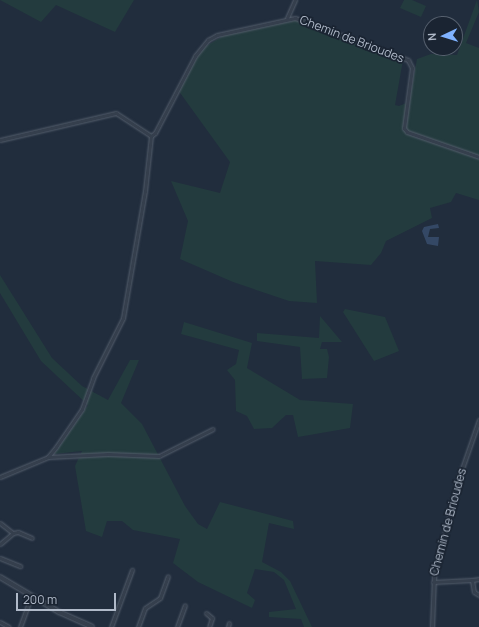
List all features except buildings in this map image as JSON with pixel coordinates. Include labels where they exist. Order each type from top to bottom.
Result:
[{"type":"street","points":[[287,18],[295,0]]},
{"type":"street","name":"Chemin de Brioudes","points":[[151,136],[155,133],[195,56],[208,40],[217,35],[287,18],[303,19],[408,60],[412,68],[404,128],[411,133],[479,157]]},
{"type":"street","points":[[0,140],[111,113],[122,115],[144,134],[151,136],[145,190],[123,318],[93,378],[82,409],[48,456]]},
{"type":"street","name":"Chemin de Brioudes","points":[[432,627],[433,582],[457,483],[479,420]]},
{"type":"street","points":[[0,477],[48,456],[108,454],[158,456],[213,429]]},
{"type":"street","points":[[0,523],[13,533]]},
{"type":"street","points":[[0,544],[13,533],[18,532],[32,538]]},
{"type":"street","points":[[440,553],[445,553]]},
{"type":"street","points":[[0,558],[20,566]]},
{"type":"street","points":[[111,627],[132,570]]},
{"type":"street","points":[[138,627],[145,608],[160,598],[168,576]]},
{"type":"street","points":[[0,577],[31,596],[92,627]]},
{"type":"street","points":[[433,582],[479,579]]},
{"type":"street","points":[[472,580],[474,592],[479,595]]},
{"type":"street","points":[[20,627],[31,596]]},
{"type":"street","points":[[177,627],[185,605]]},
{"type":"street","points":[[206,613],[212,618],[209,627]]},
{"type":"street","points":[[0,622],[9,627]]},
{"type":"green space","points":[[0,0],[134,0],[115,32],[56,5],[41,22]]},
{"type":"green space","points":[[404,0],[412,0],[426,6],[421,17],[400,8]]},
{"type":"green space","points":[[477,0],[479,12],[466,43],[479,48],[479,200],[456,193],[451,202],[430,208],[432,218],[386,241],[381,253],[371,265],[315,261],[317,303],[289,301],[233,282],[180,259],[188,221],[171,181],[220,193],[230,162],[178,90],[203,48],[226,34],[291,20],[303,21],[403,60],[395,105],[399,106],[409,102],[417,59],[425,56],[463,56],[463,38]]},
{"type":"green space","points":[[0,275],[52,358],[82,386],[108,400],[130,360],[139,360],[121,403],[142,424],[185,506],[198,524],[207,529],[220,502],[293,521],[294,529],[269,523],[262,562],[281,572],[290,581],[312,627],[304,627],[301,619],[269,617],[269,612],[296,609],[284,580],[274,572],[255,569],[247,593],[255,600],[252,608],[198,582],[173,563],[180,539],[133,530],[122,521],[107,521],[102,537],[86,531],[75,466],[82,451],[54,454],[88,405],[41,361],[0,293]]},
{"type":"green space","points":[[345,309],[385,317],[399,351],[374,361],[343,312]]},
{"type":"green space","points":[[320,316],[342,342],[322,342],[320,349],[327,349],[329,357],[327,378],[302,379],[300,347],[257,341],[257,333],[319,338]]},
{"type":"green space","points":[[184,322],[252,343],[247,368],[300,400],[353,404],[350,428],[298,437],[293,415],[286,415],[272,428],[254,429],[247,416],[236,411],[235,380],[227,370],[236,364],[239,350],[181,334]]},
{"type":"water","points":[[438,224],[439,228],[430,229],[428,237],[439,237],[438,246],[427,244],[422,231],[424,227]]}]
